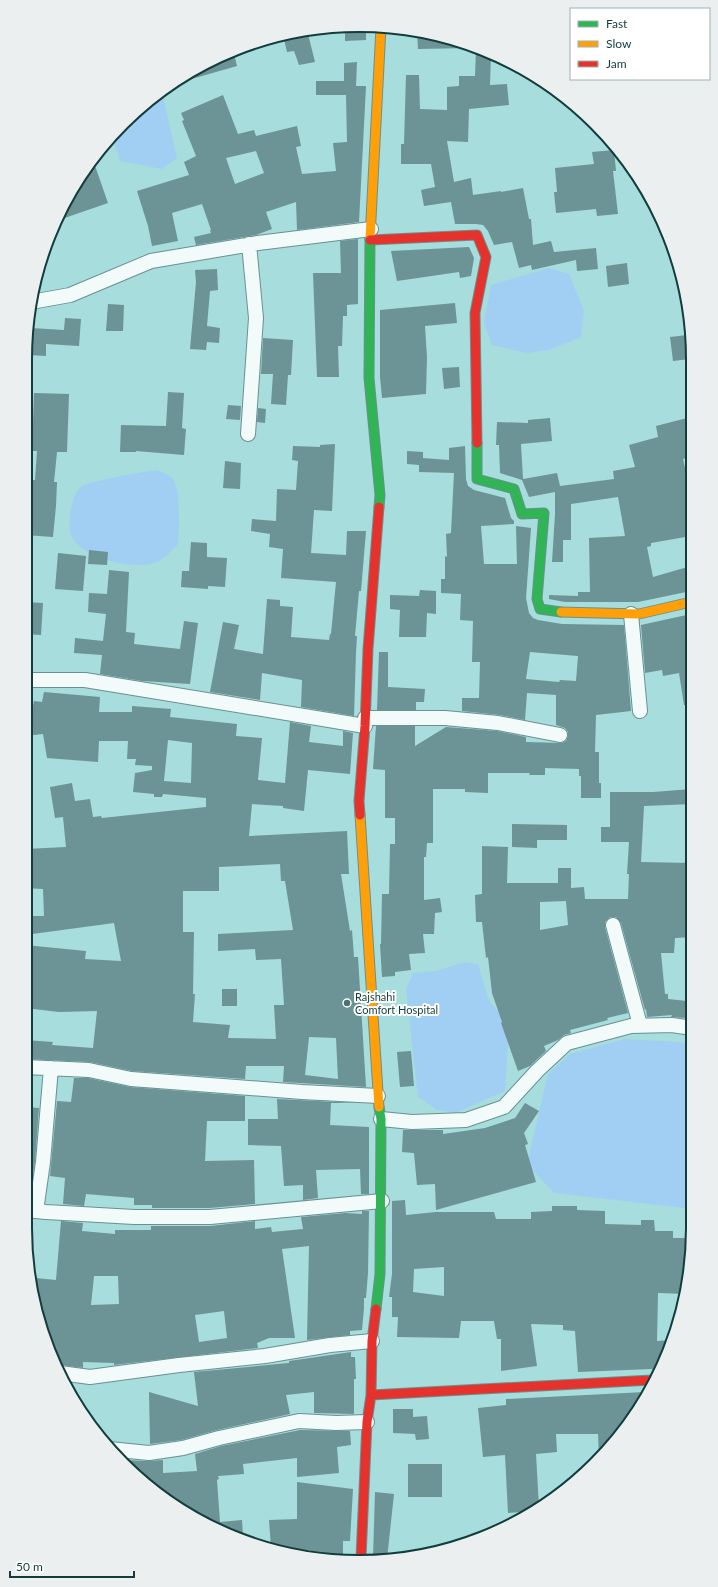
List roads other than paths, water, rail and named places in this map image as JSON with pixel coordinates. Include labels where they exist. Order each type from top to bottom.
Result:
[{"type":"street","points":[[361,1555],[367,1422],[372,1395],[372,1341],[380,1274],[382,1201],[381,1119],[378,1096],[359,801],[365,722],[368,649],[380,495],[369,378],[370,235],[381,33]]},
{"type":"street","points":[[37,301],[70,295],[151,262],[249,244],[370,235],[477,235],[486,257],[476,313],[477,479],[514,489],[522,514],[544,514],[537,599],[540,609],[564,614],[639,614],[686,603]]},
{"type":"street","points":[[248,434],[256,318],[249,244]]},
{"type":"street","points":[[631,614],[640,711]]},
{"type":"street","points":[[32,680],[85,680],[365,722],[445,718],[498,723],[560,735]]},
{"type":"street","points":[[613,925],[640,1026]]},
{"type":"street","points":[[381,1119],[412,1122],[466,1120],[504,1107],[537,1071],[567,1043],[631,1026],[672,1025],[686,1027]]},
{"type":"street","points":[[32,1067],[89,1070],[131,1079],[302,1092],[378,1096]]},
{"type":"street","points":[[32,1206],[43,1162],[51,1068]]},
{"type":"street","points":[[32,1210],[134,1217],[210,1218],[382,1201]]},
{"type":"street","points":[[66,1374],[90,1377],[179,1365],[265,1356],[330,1345],[372,1341]]},
{"type":"street","points":[[372,1395],[648,1380]]},
{"type":"street","points":[[119,1450],[149,1453],[183,1448],[219,1438],[299,1421],[336,1423],[367,1422]]},
{"type":"water","points":[[163,98],[177,158],[162,169],[120,161],[114,142],[143,113]]},
{"type":"water","points":[[549,268],[569,274],[584,311],[581,337],[549,350],[527,353],[492,345],[484,323],[491,285]]},
{"type":"water","points":[[156,470],[167,474],[173,479],[176,484],[178,500],[178,544],[165,557],[155,563],[145,565],[119,563],[93,555],[82,548],[74,540],[70,531],[71,512],[73,500],[79,488],[109,478]]},
{"type":"water","points":[[465,962],[478,964],[489,1001],[502,1016],[508,1044],[505,1091],[455,1113],[437,1110],[418,1097],[406,989],[413,973],[436,971]]},
{"type":"water","points":[[625,1039],[686,1043],[686,1208],[554,1193],[527,1164],[548,1074],[570,1054]]},
{"type":"place","name":"Rajshahi Comfort Hospital","points":[[347,1003]]}]
